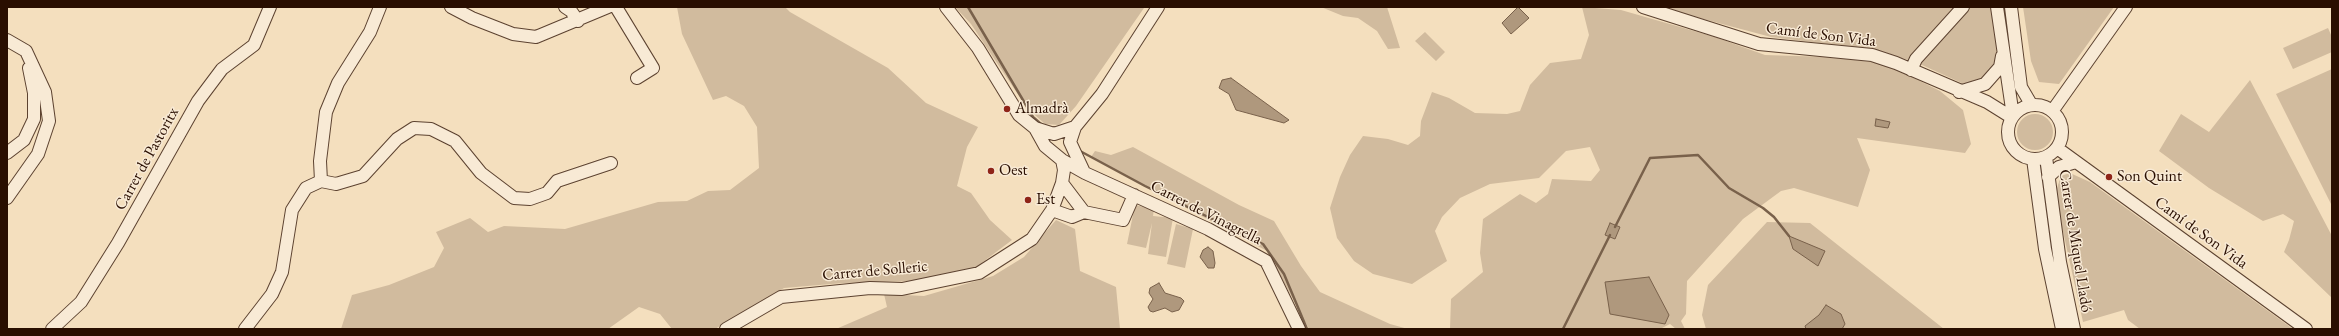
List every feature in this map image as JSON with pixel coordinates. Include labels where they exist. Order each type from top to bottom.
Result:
[{"type":"street","name":"Carrer de Pastoritx","points":[[52,329],[81,302],[122,236],[198,101],[222,70],[254,45],[270,7]]},
{"type":"street","points":[[321,181],[320,161],[326,112],[338,83],[370,32],[380,7]]},
{"type":"street","points":[[451,7],[472,18],[513,34],[536,37],[578,21],[608,7]]},
{"type":"street","points":[[565,7],[578,21]]},
{"type":"street","points":[[616,7],[653,68],[637,78]]},
{"type":"street","points":[[946,7],[978,48],[1019,115],[1035,128],[1054,134],[1075,127]]},
{"type":"street","points":[[1085,173],[1070,142],[1075,127],[1102,94],[1158,7]]},
{"type":"street","name":"Camí de Son Vida","points":[[1643,7],[1759,44],[1872,55],[1997,107],[2012,117]]},
{"type":"street","points":[[1911,70],[1916,59],[1963,7]]},
{"type":"street","points":[[1997,7],[2012,117],[2008,133],[2014,149],[2022,156],[2033,159],[2046,157],[2058,148],[2063,135],[2061,122],[2053,110],[2043,105],[2031,104],[2020,109],[2012,117]]},
{"type":"street","points":[[2011,7],[2021,87],[2031,104]]},
{"type":"street","points":[[2053,110],[2126,7]]},
{"type":"street","points":[[7,40],[26,51],[45,92],[49,121],[38,154],[7,198]]},
{"type":"street","points":[[7,153],[24,140],[34,119],[34,93],[26,51]]},
{"type":"street","points":[[1959,92],[1985,84],[2000,67],[2002,51]]},
{"type":"street","points":[[245,329],[272,294],[282,272],[292,210],[306,188],[321,181],[336,184],[363,176],[397,139],[414,128],[431,128],[455,141],[482,173],[514,198],[530,199],[547,193],[557,181],[611,163]]},
{"type":"street","name":"Carrer de Vinagrella","points":[[1035,128],[1045,146],[1062,160],[1085,173],[1208,229],[1266,261],[1299,329]]},
{"type":"street","name":"Camí de Son Vida","points":[[2058,148],[2306,329]]},
{"type":"street","name":"Carrer de Miquel Lladó","points":[[2046,157],[2060,262],[2074,329]]},
{"type":"street","name":"Carrer de Miquel Lladó","points":[[2033,159],[2045,249],[2062,329]]},
{"type":"street","name":"Carrer de Solleric","points":[[726,329],[781,297],[870,288],[902,289],[979,274],[1032,238],[1052,210],[1062,183],[1064,170],[1062,160]]},
{"type":"street","points":[[2048,177],[2059,167],[2076,162]]},
{"type":"street","points":[[1062,183],[1084,212]]},
{"type":"street","points":[[1052,210],[1072,217],[1084,212],[1123,220],[1134,195]]},
{"type":"shaded area","points":[[677,7],[785,7],[790,12],[888,68],[926,103],[978,127],[967,147],[957,186],[971,193],[990,220],[1012,240],[975,268],[922,281],[843,283],[784,288],[715,329],[672,329],[660,314],[639,307],[608,329],[341,329],[352,295],[389,285],[434,267],[444,248],[436,232],[470,218],[488,232],[504,226],[565,229],[658,202],[687,201],[708,191],[730,190],[759,168],[757,127],[744,106],[726,96],[713,100],[682,34]]},
{"type":"shaded area","points":[[955,7],[1144,8],[1076,106],[1059,125],[1045,124],[1027,108],[971,24]]},
{"type":"shaded area","points":[[1321,7],[1387,7],[1400,48],[1388,49],[1377,31],[1358,18],[1343,16]]},
{"type":"shaded area","points":[[1518,7],[1529,18],[1511,34],[1502,23]]},
{"type":"shaded area","points":[[1582,7],[1621,10],[1715,37],[1765,55],[1829,57],[1872,62],[1894,68],[1940,91],[1963,110],[1971,144],[1965,153],[1857,138],[1870,170],[1858,207],[1794,188],[1781,191],[1743,219],[1687,281],[1686,314],[1681,321],[1685,329],[1676,329],[1670,324],[1660,329],[1450,329],[1451,299],[1483,272],[1480,253],[1483,219],[1520,194],[1536,203],[1548,194],[1552,179],[1591,181],[1600,170],[1590,147],[1566,151],[1539,178],[1490,184],[1460,198],[1442,217],[1435,231],[1447,261],[1412,284],[1373,274],[1354,261],[1337,238],[1330,208],[1340,177],[1350,155],[1363,136],[1388,139],[1408,145],[1420,136],[1421,121],[1432,92],[1449,98],[1475,113],[1507,114],[1520,111],[1530,85],[1550,63],[1581,59],[1589,35]]},
{"type":"shaded area","points":[[1658,7],[1990,7],[1996,29],[1998,58],[1981,79],[1966,85],[1922,65],[1882,51],[1771,37]]},
{"type":"shaded area","points":[[2001,7],[2005,7],[2013,76]]},
{"type":"shaded area","points":[[2023,7],[2114,7],[2059,84],[2039,82],[2031,61]]},
{"type":"shaded area","points":[[2328,28],[2332,37],[2332,52],[2293,69],[2283,48]]},
{"type":"shaded area","points":[[1425,32],[1445,52],[1436,61],[1415,41]]},
{"type":"shaded area","points":[[2332,69],[2332,206],[2276,94]]},
{"type":"shaded area","points":[[1231,78],[1289,120],[1284,123],[1236,110],[1229,94],[1219,88],[1222,80]]},
{"type":"shaded area","points":[[2250,80],[2332,236],[2332,298],[2284,252],[2294,221],[2283,214],[2263,221],[2209,188],[2159,151],[2181,114],[2209,132]]},
{"type":"shaded area","points":[[2035,114],[2048,119],[2053,132],[2048,145],[2035,150],[2022,145],[2017,132],[2022,119]]},
{"type":"shaded area","points":[[1876,119],[1890,122],[1888,128],[1875,126]]},
{"type":"shaded area","points":[[1133,147],[1239,205],[1274,221],[1301,266],[1320,292],[1390,324],[1408,329],[1309,329],[1267,251],[1091,157],[1095,151],[1111,155]]},
{"type":"shaded area","points":[[2070,173],[2090,182],[2293,329],[2140,329],[2128,320],[2124,310],[2083,322],[2062,227],[2056,191],[2061,176]]},
{"type":"shaded area","points":[[1135,205],[1154,209],[1153,216],[1173,218],[1166,257],[1148,254],[1152,223],[1146,248],[1127,244]]},
{"type":"shaded area","points":[[1056,220],[1075,229],[1080,271],[1116,287],[1120,329],[836,329],[887,307],[884,294],[924,296],[993,276],[1024,257]]},
{"type":"shaded area","points":[[1767,222],[1810,223],[1944,329],[1706,329],[1702,315],[1708,285]]},
{"type":"shaded area","points":[[1610,223],[1620,227],[1615,239],[1605,235]]},
{"type":"shaded area","points":[[1176,224],[1193,229],[1185,268],[1167,264]]},
{"type":"shaded area","points":[[1789,236],[1825,251],[1818,266],[1793,249]]},
{"type":"shaded area","points":[[1208,247],[1213,251],[1215,263],[1214,268],[1208,268],[1200,257],[1203,250]]},
{"type":"shaded area","points":[[1649,277],[1669,315],[1665,324],[1610,314],[1605,282]]},
{"type":"shaded area","points":[[1159,283],[1165,293],[1181,298],[1184,301],[1179,310],[1172,312],[1165,308],[1153,312],[1150,311],[1148,307],[1153,299],[1149,293],[1150,288]]},
{"type":"shaded area","points":[[1826,305],[1841,314],[1845,324],[1842,329],[1806,329],[1805,326],[1819,315]]},
{"type":"waterway","points":[[968,7],[1033,117],[1041,124]]},
{"type":"waterway","points":[[1080,151],[1145,186],[1263,244],[1284,274],[1307,329]]},
{"type":"waterway","points":[[1615,227],[1650,158],[1698,155],[1729,188],[1763,208],[1774,217],[1789,236]]},
{"type":"waterway","points":[[1563,329],[1610,235]]},
{"type":"place","name":"Almadrà","points":[[1007,109]]},
{"type":"place","name":"Oest","points":[[991,171]]},
{"type":"place","name":"Son Quint","points":[[2109,177]]},
{"type":"place","name":"Est","points":[[1028,200]]}]
